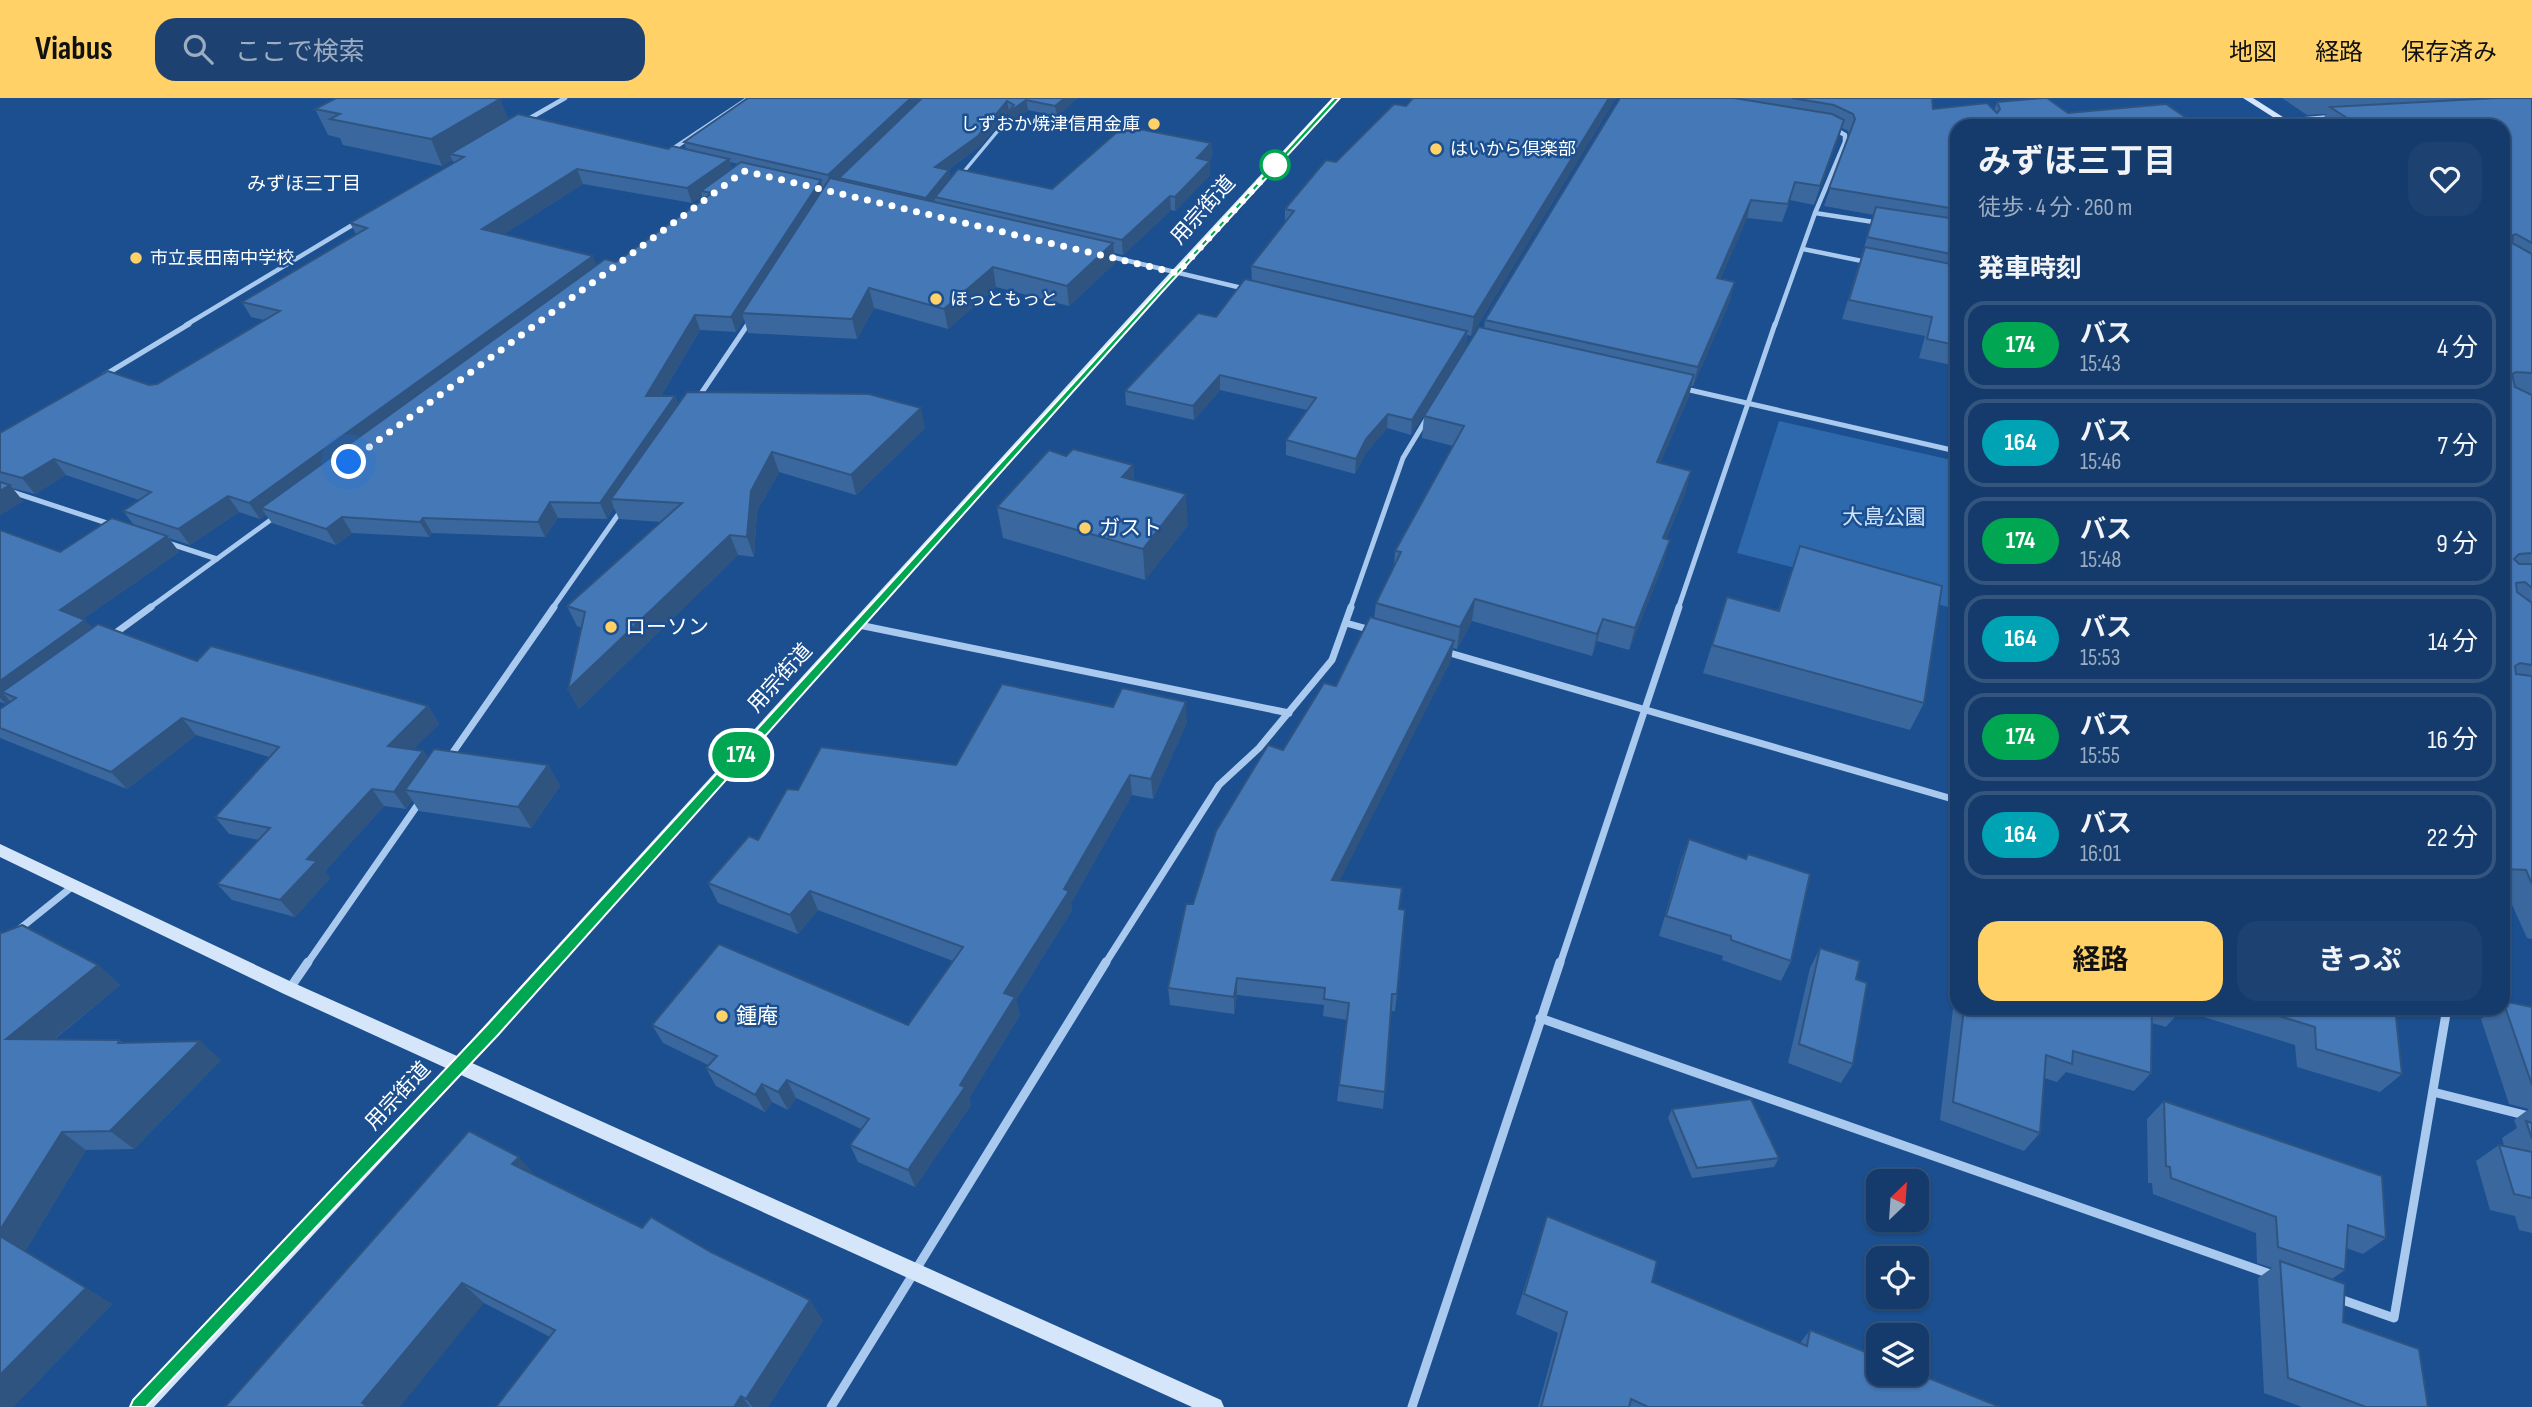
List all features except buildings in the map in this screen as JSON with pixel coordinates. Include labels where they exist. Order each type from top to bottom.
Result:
[{"type":"street","points":[[516,127],[565,98]]},
{"type":"street","points":[[680,156],[667,153],[749,98]]},
{"type":"street","name":"用宗街道","points":[[139,1407],[457,1065],[1336,98]]},
{"type":"street","points":[[2247,98],[2281,119]]},
{"type":"street","points":[[2310,119],[2337,117]]},
{"type":"street","points":[[528,120],[541,123]]},
{"type":"street","points":[[1412,1407],[1747,403],[1815,213],[1845,142],[1845,135],[1828,127]]},
{"type":"street","points":[[1815,213],[1882,223]]},
{"type":"street","points":[[94,381],[364,219]]},
{"type":"street","points":[[1803,249],[1880,264]]},
{"type":"street","points":[[1099,254],[1257,292]]},
{"type":"street","points":[[695,401],[758,309]]},
{"type":"street","points":[[1668,385],[1950,450]]},
{"type":"street","points":[[831,1407],[1192,823],[1219,785],[1259,748],[1332,660],[1403,458],[1430,412]]},
{"type":"street","points":[[0,488],[128,530]]},
{"type":"street","points":[[443,768],[625,505]]},
{"type":"street","points":[[98,646],[284,509]]},
{"type":"street","points":[[153,538],[217,559]]},
{"type":"street","points":[[1346,623],[1385,634]]},
{"type":"street","points":[[859,625],[1289,713]]},
{"type":"street","points":[[1436,649],[1950,798]]},
{"type":"street","points":[[290,989],[427,791]]},
{"type":"street","points":[[0,850],[290,989],[1214,1407]]},
{"type":"street","points":[[10,936],[74,886]]},
{"type":"street","points":[[2328,1295],[2394,1318],[2446,1015]]},
{"type":"street","points":[[1541,1018],[2289,1281]]},
{"type":"street","points":[[2433,1092],[2532,1117]]},
{"type":"lane","points":[[954,184],[1011,115]]},
{"type":"green space","name":"大島公園","points":[[1779,421],[1950,460],[1950,607],[1737,553]]},
{"type":"bus line","name":"174","points":[[139,1407],[492,1030],[1158,291],[1336,98]]},
{"type":"place","name":"しずおか焼津信用金庫","points":[[1154,124]]},
{"type":"place","name":"はいから倶楽部","points":[[1436,149]]},
{"type":"place","name":"市立長田南中学校","points":[[136,258]]},
{"type":"place","name":"ほっともっと","points":[[936,299]]},
{"type":"place","name":"ガスト","points":[[1085,528]]},
{"type":"place","name":"ローソン","points":[[611,627]]},
{"type":"place","name":"鍾庵","points":[[722,1016]]},
{"type":"district","name":"みずほ三丁目","points":[[304,184]]},
{"type":"route","points":[[349,462],[744,171],[1177,273],[1283,156],[1275,165]]}]
